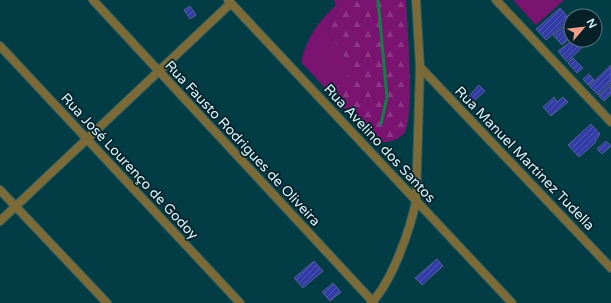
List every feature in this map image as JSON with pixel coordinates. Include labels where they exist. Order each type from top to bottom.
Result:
[{"type":"street","name":"Rua Fausto Rodrigues de Oliveira","points":[[93,0],[372,303]]},
{"type":"street","points":[[372,303],[382,292],[388,278],[413,216],[416,200],[420,67],[416,0]]},
{"type":"street","points":[[496,0],[611,122]]},
{"type":"street","points":[[0,221],[230,2]]},
{"type":"street","name":"Rua Avelino dos Santos","points":[[230,2],[512,303]]},
{"type":"street","name":"Rua José Lourenço de Godoy","points":[[0,46],[240,303]]},
{"type":"street","name":"Rua Manuel Martinez Tudella","points":[[420,67],[611,268]]},
{"type":"street","points":[[0,190],[106,303]]},
{"type":"green space","points":[[334,0],[343,0],[327,30],[348,62],[349,76],[330,93],[301,62],[307,44],[314,30],[336,5]]},
{"type":"green space","points":[[343,0],[406,0],[410,68],[410,107],[405,132],[395,140],[374,142],[330,93],[348,76],[348,62],[327,30]]},
{"type":"green space","points":[[513,0],[564,0],[536,25]]},
{"type":"building","points":[[190,6],[196,15],[190,19],[184,10]]},
{"type":"building","points":[[560,8],[563,11],[563,25],[546,40],[536,29]]},
{"type":"building","points":[[563,27],[563,44],[562,45],[553,35]]},
{"type":"building","points":[[563,47],[582,48],[567,62],[558,51]]},
{"type":"building","points":[[573,58],[583,68],[577,73],[568,63]]},
{"type":"building","points":[[611,65],[611,83],[598,95],[589,86]]},
{"type":"building","points":[[589,74],[594,80],[588,85],[583,79]]},
{"type":"building","points":[[479,85],[485,91],[473,102],[468,97]]},
{"type":"building","points":[[611,85],[611,94],[604,101],[599,96]]},
{"type":"building","points":[[554,97],[557,102],[563,97],[568,102],[551,116],[543,107]]},
{"type":"building","points":[[591,124],[600,134],[594,144],[579,157],[568,145]]},
{"type":"building","points":[[606,141],[611,146],[602,154],[597,149]]},
{"type":"building","points":[[437,259],[443,266],[422,285],[415,278]]},
{"type":"building","points":[[314,261],[323,271],[303,288],[294,278]]},
{"type":"building","points":[[333,283],[341,292],[330,301],[322,292]]},
{"type":"waterway","points":[[378,0],[387,97],[381,124]]}]
